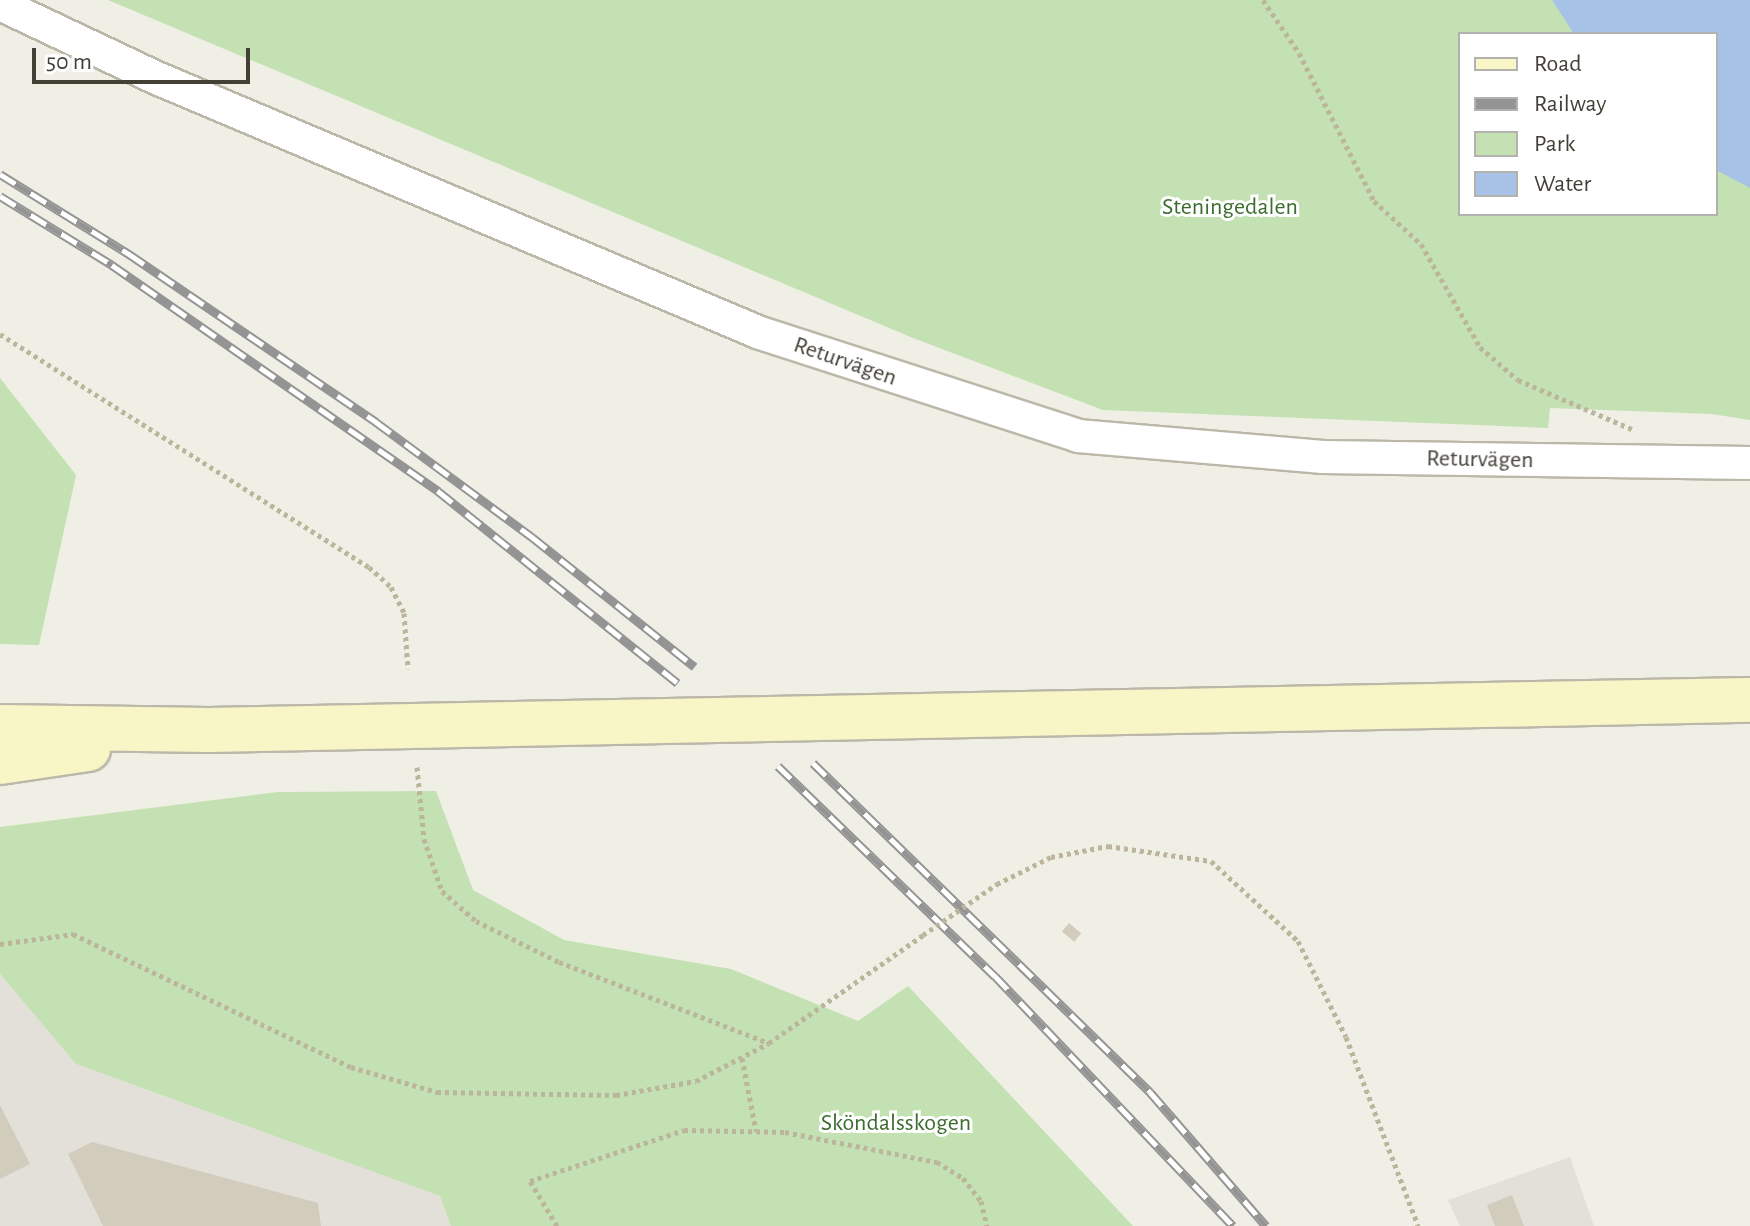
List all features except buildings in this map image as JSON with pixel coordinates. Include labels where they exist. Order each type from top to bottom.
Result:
[{"type":"main road","points":[[0,727],[209,730],[1750,700]]},
{"type":"main road","points":[[0,762],[209,730]]},
{"type":"street","name":"Returvägen","points":[[0,4],[159,79],[760,333],[1078,436],[1323,457],[1750,463]]},
{"type":"path","points":[[1263,0],[1299,53],[1374,201],[1421,244],[1480,347],[1518,380],[1643,434]]},
{"type":"path","points":[[0,334],[369,567],[391,587],[404,613],[408,669]]},
{"type":"path","points":[[417,767],[424,839],[442,891],[476,921],[559,962],[769,1043]]},
{"type":"path","points":[[0,944],[73,934],[351,1067],[437,1092],[616,1095],[696,1081],[769,1043],[997,884],[1051,857],[1108,846],[1211,861],[1298,941],[1346,1037],[1418,1226]]},
{"type":"path","points":[[742,1057],[756,1131]]},
{"type":"path","points":[[557,1226],[530,1181],[684,1130],[785,1132],[937,1162],[963,1178],[981,1201],[987,1226]]},
{"type":"shaded area","points":[[0,974],[76,1064],[440,1196],[451,1226],[0,1226]]},
{"type":"shaded area","points":[[1570,1157],[1594,1226],[1460,1226],[1448,1200]]},
{"type":"green space","name":"Steningedalen","points":[[108,0],[1750,0],[1750,420],[1712,414],[1550,408],[1548,428],[1103,410],[913,338]]},
{"type":"green space","points":[[0,378],[76,475],[39,645],[0,644]]},
{"type":"green space","name":"Sköndalsskogen","points":[[436,791],[473,890],[564,940],[731,969],[858,1021],[908,986],[1133,1226],[451,1226],[440,1196],[76,1064],[0,974],[0,827],[278,792]]},
{"type":"water","points":[[1552,0],[1750,0],[1750,188],[1718,171],[1718,32],[1573,32]]},
{"type":"railway","points":[[0,174],[129,254],[376,422],[532,537],[695,667]]},
{"type":"railway","points":[[0,196],[112,265],[438,491],[678,683]]},
{"type":"railway","points":[[813,763],[1150,1092],[1266,1226]]},
{"type":"railway","points":[[778,766],[995,976],[1233,1226]]}]
